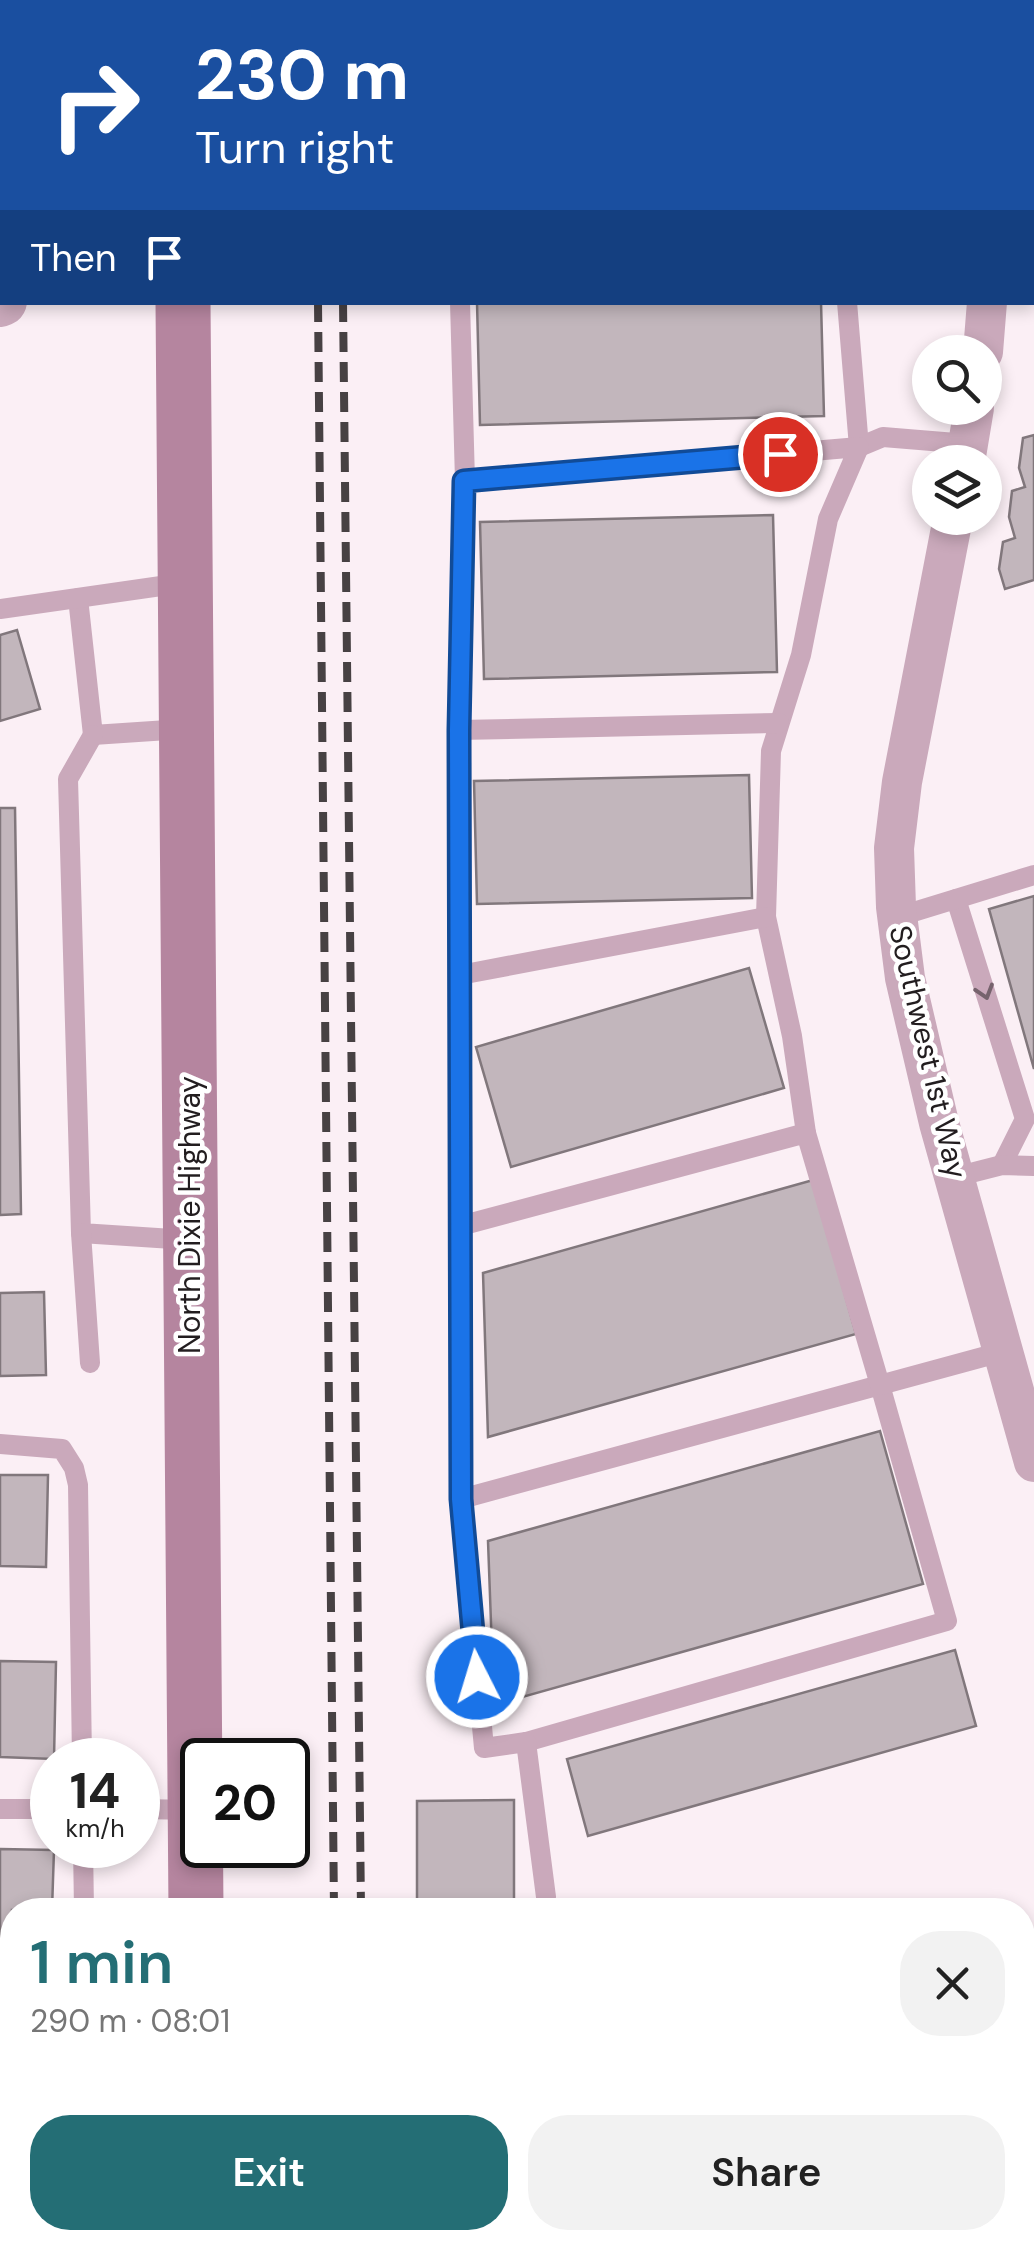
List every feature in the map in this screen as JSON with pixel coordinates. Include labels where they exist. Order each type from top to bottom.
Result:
[{"type":"main road","name":"North Dixie Highway","points":[[182,305],[193,1738]]},
{"type":"main road","name":"North Dixie Highway","points":[[195,1868],[196,1898]]},
{"type":"street","points":[[985,335],[990,305]]},
{"type":"street","name":"Southwest 1st Way","points":[[950,535],[902,782],[894,848],[897,917],[905,978],[955,1177],[1034,1462]]},
{"type":"lane","points":[[460,305],[464,481],[459,730],[461,1499],[484,1748],[526,1742],[947,1620],[806,1133],[792,1036],[766,917],[770,752],[801,656],[828,520],[858,447],[847,305]]},
{"type":"lane","points":[[464,481],[858,447],[883,437],[969,438]]},
{"type":"lane","points":[[0,609],[184,583]]},
{"type":"lane","points":[[78,598],[93,735],[68,778],[80,1233],[90,1363]]},
{"type":"lane","points":[[459,730],[780,723]]},
{"type":"lane","points":[[93,735],[186,729]]},
{"type":"lane","points":[[897,917],[1034,875]]},
{"type":"lane","points":[[956,899],[1025,1119],[1002,1165]]},
{"type":"lane","points":[[460,975],[766,917]]},
{"type":"lane","points":[[460,1226],[806,1133]]},
{"type":"lane","points":[[955,1177],[1002,1165],[1034,1166]]},
{"type":"lane","points":[[80,1233],[190,1240]]},
{"type":"lane","points":[[461,1499],[1005,1351]]},
{"type":"lane","points":[[0,1444],[62,1449],[74,1468],[78,1485],[82,1738]]},
{"type":"lane","points":[[526,1742],[546,1898]]},
{"type":"lane","points":[[0,1809],[30,1809]]},
{"type":"lane","points":[[83,1868],[84,1898]]},
{"type":"building","points":[[477,305],[821,305],[824,416],[480,425]]},
{"type":"building","points":[[1034,435],[1034,580],[1005,589],[999,569],[1003,542],[1015,538],[1009,517],[1012,491],[1025,487],[1019,468],[1023,438]]},
{"type":"building","points":[[773,515],[777,672],[484,679],[480,522]]},
{"type":"building","points":[[17,630],[40,709],[0,721],[0,635]]},
{"type":"building","points":[[749,775],[752,898],[477,904],[474,781]]},
{"type":"building","points":[[0,808],[15,808],[21,1214],[0,1215]]},
{"type":"building","points":[[1034,896],[1034,1069],[989,909]]},
{"type":"building","points":[[749,968],[784,1088],[511,1167],[476,1047]]},
{"type":"building","points":[[813,1180],[856,1334],[488,1437],[483,1273]]},
{"type":"building","points":[[44,1292],[46,1375],[0,1376],[0,1293]]},
{"type":"building","points":[[880,1431],[923,1584],[494,1705],[488,1541]]},
{"type":"building","points":[[0,1475],[48,1475],[46,1567],[0,1566]]},
{"type":"building","points":[[955,1650],[976,1726],[588,1836],[567,1759]]},
{"type":"building","points":[[0,1661],[56,1662],[54,1738],[30,1738],[30,1758],[0,1757]]},
{"type":"building","points":[[514,1800],[514,1898],[417,1898],[417,1801]]},
{"type":"building","points":[[0,1849],[30,1850],[30,1868],[53,1868],[52,1898],[0,1898]]},
{"type":"railway","points":[[318,305],[334,1898]]},
{"type":"railway","points":[[343,305],[361,1898]]},
{"type":"route","points":[[477,1677],[461,1499],[459,730],[464,481],[780,454]]}]
